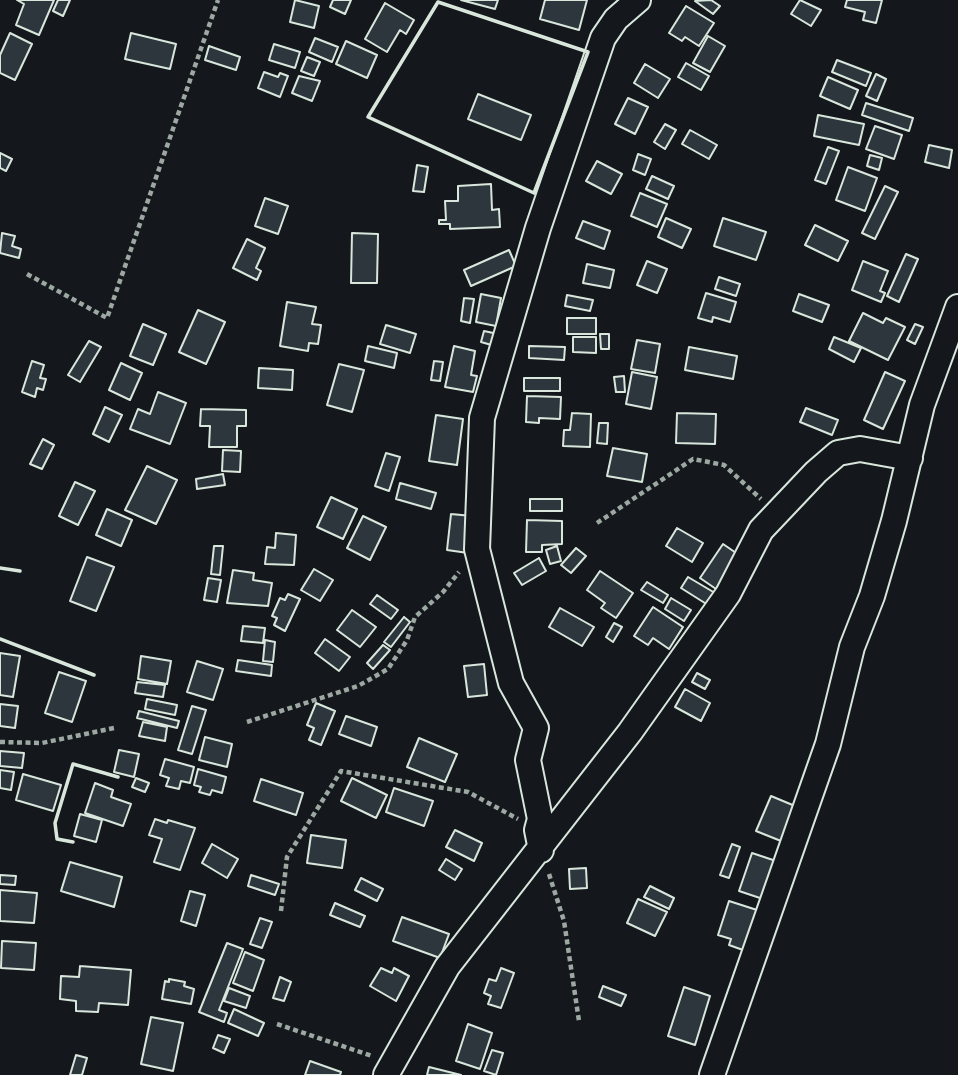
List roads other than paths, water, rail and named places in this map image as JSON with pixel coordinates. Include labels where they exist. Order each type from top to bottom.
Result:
[{"type":"street","points":[[539,840],[540,819],[528,760],[536,728],[511,682],[477,550],[482,418],[538,228],[603,38],[615,19],[638,0]]},
{"type":"street","points":[[712,1075],[828,744],[852,647],[872,596],[925,394],[958,307]]},
{"type":"street","points":[[389,1069],[447,967],[539,840],[630,732],[728,594],[761,530],[816,471],[844,451],[860,449],[910,458]]}]
